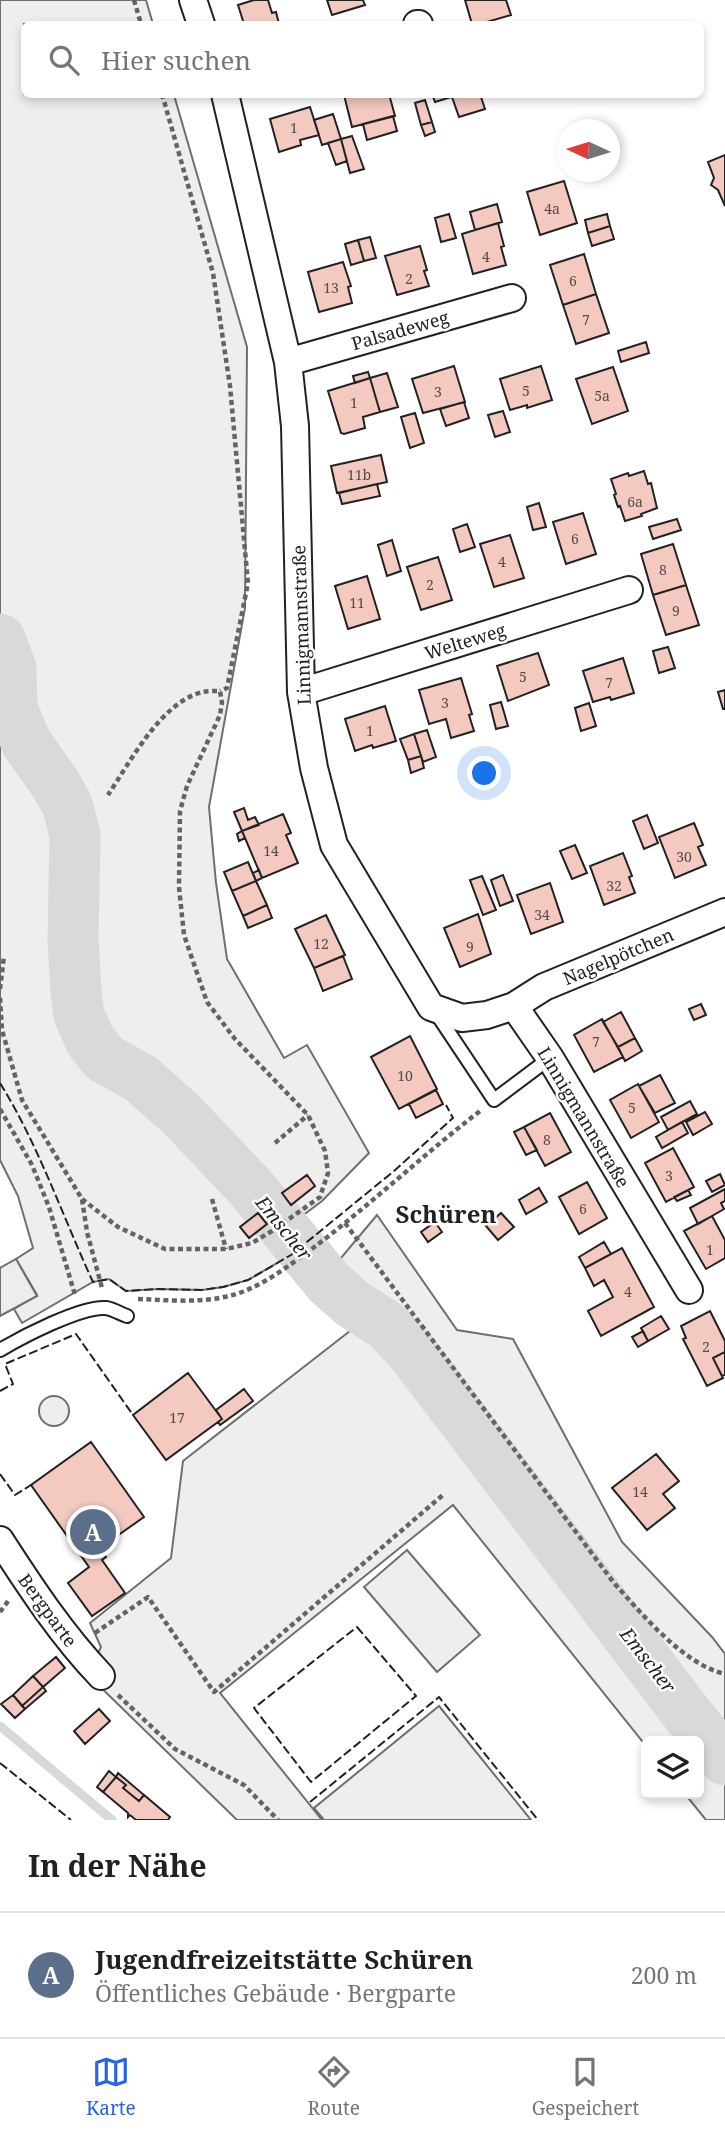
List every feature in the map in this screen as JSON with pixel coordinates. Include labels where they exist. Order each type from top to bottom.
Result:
[{"type":"street","points":[[193,0],[200,21]]},
{"type":"street","name":"Linnigmannstraße","points":[[228,98],[288,362],[295,426],[300,692],[314,768],[334,845],[431,1007]]},
{"type":"street","name":"Palsadeweg","points":[[288,362],[512,298]]},
{"type":"street","name":"Welteweg","points":[[300,692],[629,590]]},
{"type":"street","name":"Nagelpötchen","points":[[514,1006],[544,987],[725,912]]},
{"type":"street","points":[[431,1007],[462,1018],[487,1016],[514,1006]]},
{"type":"street","name":"Linnigmannstraße","points":[[514,1006],[550,1058],[689,1290]]},
{"type":"street","name":"Bergparte","points":[[0,1541],[27,1583],[75,1647],[102,1676]]},
{"type":"lane","points":[[431,1007],[494,1100],[550,1058]]},
{"type":"lane","points":[[0,1350],[31,1332],[81,1313],[106,1308],[127,1316]]},
{"type":"path","points":[[134,0],[140,21]]},
{"type":"path","points":[[108,795],[161,718],[190,697],[204,691],[227,688],[248,583],[230,386],[213,273],[163,98]]},
{"type":"path","points":[[0,998],[2,1030],[22,1100],[82,1199],[118,1227],[165,1249],[226,1249],[252,1243],[320,1197],[327,1173],[325,1151],[308,1115],[235,1039],[207,1002],[184,935],[179,887],[180,811],[187,786],[220,715],[220,691]]},
{"type":"path","points":[[0,989],[4,956]]},
{"type":"path","points":[[106,1308],[132,1299],[189,1300],[226,1297],[262,1282],[339,1228],[494,1100]]},
{"type":"path","points":[[0,1109],[36,1176],[81,1313]]},
{"type":"path","points":[[275,1143],[308,1115]]},
{"type":"path","points":[[82,1199],[87,1232],[100,1281]]},
{"type":"path","points":[[212,1199],[226,1249]]},
{"type":"path","points":[[345,1223],[614,1583],[649,1623],[678,1649],[716,1672],[725,1674]]},
{"type":"path","points":[[75,1647],[148,1597],[214,1692],[444,1494]]},
{"type":"path","points":[[102,1676],[122,1700],[175,1749],[244,1785],[278,1820]]},
{"type":"shaded area","points":[[0,0],[146,0],[152,21],[21,21],[21,98],[175,98],[247,347],[245,608],[209,807],[227,959],[284,1058],[307,1045],[369,1153],[322,1201],[277,1235],[291,1255],[248,1280],[202,1290],[126,1291],[109,1279],[93,1282],[22,1323],[14,1309],[37,1295],[16,1259],[33,1248],[18,1196],[0,1160]]},
{"type":"shaded area","points":[[377,1215],[457,1330],[513,1339],[622,1542],[725,1654],[725,1820],[706,1820],[689,1799],[704,1799],[704,1736],[641,1736],[641,1740],[453,1505],[220,1693],[322,1820],[237,1820],[88,1675],[101,1647],[90,1623],[171,1558],[183,1461],[364,1320],[320,1283]]},
{"type":"shaded area","points":[[16,1259],[37,1296],[0,1316],[0,1268]]},
{"type":"shaded area","points":[[54,1396],[65,1400],[69,1411],[65,1422],[54,1426],[43,1422],[39,1411],[43,1400]]},
{"type":"shaded area","points":[[407,1550],[480,1635],[437,1672],[364,1587]]},
{"type":"shaded area","points":[[439,1706],[531,1820],[324,1820],[314,1808]]},
{"type":"building","points":[[254,0],[268,0],[272,13],[276,12],[278,21],[243,21],[238,5]]},
{"type":"building","points":[[327,0],[363,0],[365,5],[332,15]]},
{"type":"building","points":[[465,0],[506,0],[511,15],[490,21],[471,21]]},
{"type":"building","points":[[345,98],[390,98],[395,116],[352,127]]},
{"type":"building","points":[[452,98],[481,98],[485,109],[459,117]]},
{"type":"building","points":[[425,100],[432,122],[421,125],[415,103]]},
{"type":"building","points":[[310,107],[319,135],[300,140],[301,145],[279,152],[270,119]]},
{"type":"building","points":[[333,114],[341,139],[322,145],[314,120]]},
{"type":"building","points":[[393,116],[397,131],[367,140],[363,124]]},
{"type":"building","points":[[432,122],[435,132],[425,136],[421,125]]},
{"type":"building","points":[[352,136],[364,169],[350,173],[341,139]]},
{"type":"building","points":[[341,139],[347,161],[336,165],[328,143]]},
{"type":"building","points":[[725,155],[725,206],[718,190],[711,185],[714,178],[708,162]]},
{"type":"building","points":[[564,182],[577,223],[540,235],[527,192]]},
{"type":"building","points":[[497,204],[502,222],[475,230],[470,212]]},
{"type":"building","points":[[449,214],[456,238],[441,242],[435,218]]},
{"type":"building","points":[[607,214],[610,226],[588,233],[585,220]]},
{"type":"building","points":[[498,223],[506,265],[473,274],[462,234]]},
{"type":"building","points":[[610,226],[614,239],[592,246],[588,233]]},
{"type":"building","points":[[370,237],[376,258],[364,261],[358,240]]},
{"type":"building","points":[[358,240],[364,261],[351,265],[345,244]]},
{"type":"building","points":[[420,246],[429,286],[397,295],[385,256]]},
{"type":"building","points":[[584,254],[596,294],[563,305],[550,265]]},
{"type":"building","points":[[343,262],[351,286],[348,287],[352,303],[319,312],[308,272]]},
{"type":"building","points":[[596,294],[609,333],[576,344],[563,305]]},
{"type":"building","points":[[646,342],[649,353],[621,362],[618,351]]},
{"type":"building","points":[[454,366],[465,402],[423,413],[412,379]]},
{"type":"building","points":[[541,366],[552,400],[510,410],[500,379]]},
{"type":"building","points":[[613,367],[628,411],[592,424],[576,379]]},
{"type":"building","points":[[368,372],[370,378],[355,383],[353,376]]},
{"type":"building","points":[[387,373],[398,407],[380,412],[370,378]]},
{"type":"building","points":[[370,378],[380,412],[363,417],[365,428],[341,433],[328,391]]},
{"type":"building","points":[[464,402],[469,418],[446,426],[440,409]]},
{"type":"building","points":[[503,411],[510,432],[495,437],[488,415]]},
{"type":"building","points":[[415,413],[424,443],[410,448],[401,417]]},
{"type":"building","points":[[381,455],[387,482],[337,493],[331,466]]},
{"type":"building","points":[[644,471],[648,484],[651,483],[657,508],[625,521],[614,495],[616,494],[611,479]]},
{"type":"building","points":[[377,484],[380,496],[342,504],[339,493]]},
{"type":"building","points":[[539,503],[546,527],[533,530],[527,507]]},
{"type":"building","points":[[583,513],[596,554],[566,564],[553,522]]},
{"type":"building","points":[[677,519],[681,530],[653,539],[649,527]]},
{"type":"building","points":[[467,524],[475,547],[460,552],[453,529]]},
{"type":"building","points":[[510,535],[524,578],[494,587],[480,544]]},
{"type":"building","points":[[392,540],[401,571],[387,576],[378,545]]},
{"type":"building","points":[[673,544],[686,585],[653,595],[641,554]]},
{"type":"building","points":[[438,557],[452,600],[421,610],[407,567]]},
{"type":"building","points":[[367,576],[380,619],[348,629],[335,586]]},
{"type":"building","points":[[686,585],[699,625],[666,635],[653,595]]},
{"type":"building","points":[[668,647],[675,668],[659,673],[653,651]]},
{"type":"building","points":[[538,653],[549,685],[508,701],[497,666]]},
{"type":"building","points":[[623,658],[634,693],[593,702],[583,671]]},
{"type":"building","points":[[461,678],[472,714],[469,715],[474,731],[451,738],[446,719],[429,724],[419,690]]},
{"type":"building","points":[[725,690],[725,709],[723,709],[718,692]]},
{"type":"building","points":[[501,702],[508,726],[496,729],[490,705]]},
{"type":"building","points":[[589,703],[596,726],[581,731],[575,708]]},
{"type":"building","points":[[385,706],[396,741],[355,751],[345,719]]},
{"type":"building","points":[[427,730],[436,757],[423,762],[414,734]]},
{"type":"building","points":[[414,734],[421,756],[408,760],[400,739]]},
{"type":"building","points":[[421,756],[424,768],[411,773],[408,760]]},
{"type":"building","points":[[244,808],[248,820],[255,817],[259,825],[242,831],[234,812]]},
{"type":"building","points":[[283,814],[291,833],[286,835],[298,863],[262,878],[242,831]]},
{"type":"building","points":[[647,815],[658,843],[644,849],[633,821]]},
{"type":"building","points":[[694,823],[703,845],[698,847],[706,865],[675,878],[659,837]]},
{"type":"building","points":[[242,831],[245,838],[239,841],[237,834]]},
{"type":"building","points":[[575,845],[587,873],[572,879],[560,851]]},
{"type":"building","points":[[623,853],[635,893],[604,905],[590,866]]},
{"type":"building","points":[[248,862],[256,881],[232,891],[224,872]]},
{"type":"building","points":[[259,870],[262,878],[256,881],[253,873]]},
{"type":"building","points":[[503,875],[513,901],[500,906],[491,880]]},
{"type":"building","points":[[482,876],[496,910],[483,915],[470,880]]},
{"type":"building","points":[[256,881],[267,905],[243,916],[232,891]]},
{"type":"building","points":[[550,883],[563,922],[531,934],[517,895]]},
{"type":"building","points":[[267,905],[272,918],[248,928],[243,916]]},
{"type":"building","points":[[478,914],[491,954],[460,967],[444,928]]},
{"type":"building","points":[[326,915],[345,955],[314,968],[295,929]]},
{"type":"building","points":[[343,956],[352,979],[323,991],[314,968]]},
{"type":"building","points":[[701,1004],[706,1015],[694,1020],[689,1009]]},
{"type":"building","points":[[621,1012],[635,1038],[618,1047],[603,1022]]},
{"type":"building","points":[[602,1019],[623,1057],[594,1072],[574,1035]]},
{"type":"building","points":[[410,1036],[437,1089],[399,1109],[371,1057]]},
{"type":"building","points":[[635,1038],[642,1051],[625,1061],[618,1047]]},
{"type":"building","points":[[660,1075],[675,1103],[655,1113],[639,1086]]},
{"type":"building","points":[[638,1084],[659,1122],[631,1138],[610,1100]]},
{"type":"building","points":[[436,1090],[443,1104],[416,1118],[409,1104]]},
{"type":"building","points":[[690,1101],[697,1114],[668,1130],[661,1117]]},
{"type":"building","points":[[705,1112],[712,1124],[693,1135],[686,1122]]},
{"type":"building","points":[[550,1113],[571,1152],[545,1166],[524,1127]]},
{"type":"building","points":[[682,1122],[688,1133],[662,1148],[656,1137]]},
{"type":"building","points":[[524,1127],[537,1150],[526,1155],[514,1132]]},
{"type":"building","points":[[673,1148],[694,1187],[666,1202],[645,1163]]},
{"type":"building","points":[[720,1174],[725,1185],[712,1192],[706,1181]]},
{"type":"building","points":[[307,1175],[315,1186],[291,1205],[282,1193]]},
{"type":"building","points":[[587,1182],[607,1218],[579,1234],[559,1197]]},
{"type":"building","points":[[539,1188],[547,1202],[526,1214],[519,1200]]},
{"type":"building","points":[[725,1189],[725,1201],[721,1203],[724,1209],[698,1224],[690,1208]]},
{"type":"building","points":[[688,1190],[691,1195],[677,1201],[674,1197]]},
{"type":"building","points":[[258,1213],[267,1224],[249,1238],[240,1227]]},
{"type":"building","points":[[501,1213],[514,1227],[498,1240],[486,1226]]},
{"type":"building","points":[[712,1216],[725,1240],[725,1258],[706,1269],[684,1231]]},
{"type":"building","points":[[435,1222],[442,1232],[428,1242],[421,1232]]},
{"type":"building","points":[[604,1242],[611,1254],[585,1268],[579,1257]]},
{"type":"building","points":[[622,1248],[654,1307],[601,1336],[588,1311],[613,1297],[604,1280],[594,1286],[585,1268]]},
{"type":"building","points":[[710,1311],[725,1341],[725,1352],[713,1358],[723,1378],[707,1386],[683,1339],[686,1338],[681,1326]]},
{"type":"building","points":[[661,1316],[669,1329],[648,1341],[641,1328]]},
{"type":"building","points":[[643,1331],[648,1341],[638,1347],[632,1337]]},
{"type":"building","points":[[725,1352],[725,1375],[722,1376],[713,1358]]},
{"type":"building","points":[[188,1373],[222,1419],[166,1460],[133,1415]]},
{"type":"building","points":[[244,1389],[253,1401],[220,1425],[218,1422],[222,1419],[216,1410]]},
{"type":"building","points":[[91,1442],[144,1517],[100,1548],[106,1557],[102,1560],[125,1593],[92,1616],[68,1583],[89,1567],[31,1485]]},
{"type":"building","points":[[656,1454],[679,1481],[663,1494],[675,1508],[647,1530],[612,1488]]},
{"type":"building","points":[[56,1657],[65,1668],[43,1687],[33,1676]]},
{"type":"building","points":[[33,1676],[43,1687],[22,1706],[13,1695]]},
{"type":"building","points":[[43,1687],[46,1691],[25,1709],[22,1706]]},
{"type":"building","points":[[13,1695],[25,1709],[15,1718],[1,1704]]},
{"type":"building","points":[[99,1709],[110,1721],[85,1744],[74,1731]]},
{"type":"building","points":[[109,1771],[116,1777],[103,1792],[97,1787]]},
{"type":"building","points":[[118,1773],[144,1795],[139,1801],[123,1788],[126,1785],[116,1777]]},
{"type":"building","points":[[116,1777],[126,1785],[123,1788],[139,1801],[144,1795],[170,1817],[168,1820],[136,1820],[130,1815],[128,1817],[128,1813],[103,1792]]},
{"type":"waterway","name":"Emscher","points":[[0,639],[11,668],[12,708],[26,742],[67,804],[75,835],[73,939],[76,991],[79,1015],[90,1040],[104,1058],[140,1078],[181,1114],[251,1188],[329,1283],[353,1304],[386,1325],[410,1350],[725,1760]]},
{"type":"waterway","name":"Nagelpötchen","points":[[0,1726],[112,1820]]},
{"type":"fence","points":[[0,1083],[38,1156],[93,1282],[109,1279],[126,1291],[202,1290],[248,1280],[291,1255],[394,1171],[453,1118],[446,1105]]},
{"type":"fence","points":[[0,1391],[13,1384],[5,1364],[76,1334],[133,1415]]},
{"type":"fence","points":[[0,1474],[15,1495],[31,1485]]},
{"type":"fence","points":[[357,1627],[416,1696],[311,1782],[254,1708],[357,1627]]},
{"type":"fence","points":[[310,1802],[439,1697],[538,1820]]},
{"type":"fence","points":[[0,1763],[71,1820]]},
{"type":"place","name":"Jugendfreizeitstätte Schüren","points":[[93,1532]]},
{"type":"district","name":"Schüren","points":[[446,1213]]}]
